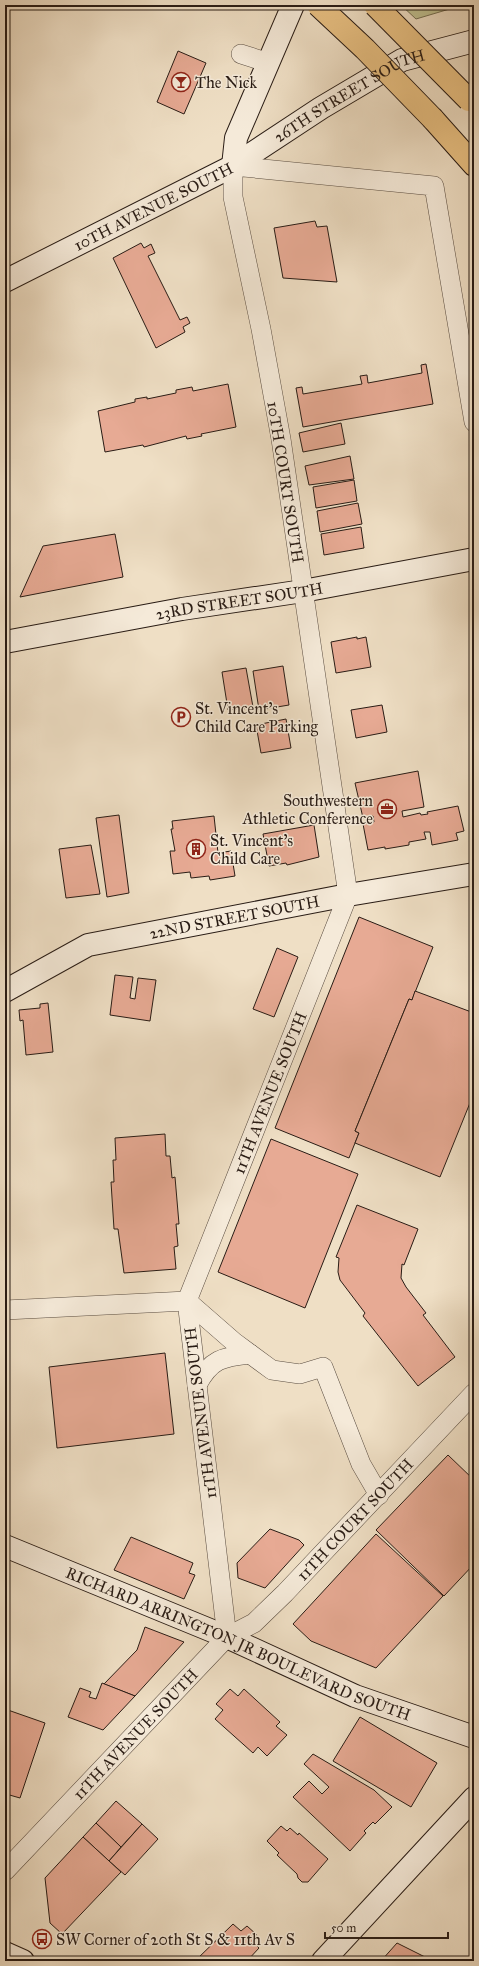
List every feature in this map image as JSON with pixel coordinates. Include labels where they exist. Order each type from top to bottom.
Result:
[{"type":"highway","points":[[318,5],[365,49],[433,119],[474,165]]},
{"type":"highway","points":[[375,5],[472,103]]},
{"type":"street","name":"10TH AVENUE SOUTH","points":[[5,281],[233,166],[236,138],[293,5]]},
{"type":"street","name":"26TH STREET SOUTH","points":[[233,166],[321,108],[402,60],[474,41]]},
{"type":"street","points":[[242,54],[269,63]]},
{"type":"street","points":[[233,166],[434,186],[474,422]]},
{"type":"street","name":"10TH COURT SOUTH","points":[[233,166],[233,197],[261,329],[281,439],[348,895]]},
{"type":"street","name":"23RD STREET SOUTH","points":[[5,642],[182,609],[303,591],[474,558]]},
{"type":"street","name":"22ND STREET SOUTH","points":[[5,991],[88,945],[348,895],[474,874]]},
{"type":"street","name":"11TH AVENUE SOUTH","points":[[5,1871],[227,1637],[187,1301],[348,895]]},
{"type":"street","points":[[5,1310],[187,1301],[250,1354],[272,1370],[300,1374],[323,1367],[361,1464],[379,1495]]},
{"type":"street","points":[[197,1385],[205,1370],[221,1359],[250,1354]]},
{"type":"street","name":"11TH COURT SOUTH","points":[[227,1637],[254,1623],[379,1495],[474,1393]]},
{"type":"street","name":"RICHARD ARRINGTON JR BOULEVARD SOUTH","points":[[5,1546],[227,1637],[355,1696],[474,1737]]},
{"type":"street","points":[[323,1961],[474,1798]]},
{"type":"street","points":[[5,1953],[24,1961]]},
{"type":"green space","points":[[401,5],[463,5],[416,19]]},
{"type":"building","name":"The Nick","points":[[178,51],[206,63],[184,114],[157,102]]},
{"type":"building","points":[[315,221],[317,227],[327,226],[337,282],[283,278],[274,228]]},
{"type":"building","points":[[141,243],[144,248],[151,244],[155,253],[148,256],[180,320],[187,317],[190,323],[183,327],[185,332],[156,348],[113,258]]},
{"type":"building","points":[[426,364],[433,404],[303,427],[296,388],[302,387],[303,394],[362,384],[360,376],[367,375],[368,383],[422,373],[421,365]]},
{"type":"building","points":[[228,384],[236,427],[201,434],[202,436],[187,439],[186,436],[144,447],[143,445],[105,452],[98,411],[135,402],[135,399],[147,397],[147,399],[176,393],[176,390],[192,387],[193,391]]},
{"type":"building","points":[[341,423],[345,444],[303,452],[299,433]]},
{"type":"building","points":[[350,456],[354,479],[309,485],[305,466]]},
{"type":"building","points":[[354,480],[357,501],[316,508],[313,487]]},
{"type":"building","points":[[358,503],[362,524],[320,532],[317,511]]},
{"type":"building","points":[[361,527],[364,548],[324,555],[321,534]]},
{"type":"building","points":[[115,534],[123,577],[20,597],[43,546]]},
{"type":"building","points":[[357,637],[357,639],[366,637],[371,667],[336,673],[331,642]]},
{"type":"building","points":[[283,666],[289,705],[259,710],[253,671]]},
{"type":"building","points":[[246,668],[253,707],[228,710],[222,672]]},
{"type":"building","points":[[382,705],[387,732],[356,738],[351,710]]},
{"type":"building","points":[[286,719],[291,748],[261,753],[256,725]]},
{"type":"building","name":"Southwestern Athletic Conference","points":[[418,771],[424,807],[402,811],[403,817],[420,813],[421,815],[428,814],[427,812],[458,806],[464,831],[456,833],[458,840],[432,845],[430,832],[424,832],[426,839],[409,842],[409,845],[368,850],[363,824],[374,822],[373,816],[363,818],[355,783]]},
{"type":"building","points":[[119,815],[129,893],[107,897],[96,818]]},
{"type":"building","name":"St. Vincent's Child Care","points":[[214,816],[218,853],[231,851],[235,876],[210,880],[209,876],[191,878],[190,872],[173,874],[170,851],[175,851],[171,829],[173,829],[172,821]]},
{"type":"building","points":[[314,825],[319,857],[287,865],[286,863],[269,866],[263,834]]},
{"type":"building","points":[[91,845],[100,894],[66,898],[59,849]]},
{"type":"building","points":[[359,917],[433,947],[412,1000],[409,999],[355,1131],[359,1133],[349,1158],[275,1128]]},
{"type":"building","points":[[277,948],[298,957],[274,1017],[253,1009]]},
{"type":"building","points":[[115,975],[133,977],[130,998],[135,999],[138,978],[156,980],[150,1021],[110,1015]]},
{"type":"building","points":[[415,991],[474,1013],[474,1093],[440,1177],[355,1143],[359,1133],[355,1131],[409,999],[412,1000]]},
{"type":"building","points":[[48,1003],[53,1052],[26,1055],[23,1020],[20,1021],[19,1010],[40,1008],[40,1004]]},
{"type":"building","points":[[165,1134],[166,1156],[170,1156],[172,1178],[175,1177],[179,1224],[176,1224],[178,1246],[174,1247],[176,1269],[124,1273],[118,1229],[114,1229],[111,1182],[114,1182],[113,1160],[116,1160],[115,1138]]},
{"type":"building","points":[[271,1139],[358,1174],[305,1308],[218,1272]]},
{"type":"building","points":[[357,1205],[418,1229],[404,1265],[402,1264],[401,1278],[426,1313],[423,1315],[455,1357],[418,1386],[363,1316],[365,1313],[340,1280],[338,1272],[339,1258],[336,1257]]},
{"type":"building","points":[[165,1353],[174,1434],[57,1448],[49,1367]]},
{"type":"building","points":[[448,1455],[474,1480],[474,1564],[444,1596],[376,1530]]},
{"type":"building","points":[[270,1529],[299,1540],[304,1545],[265,1588],[238,1578],[237,1563]]},
{"type":"building","points":[[376,1534],[443,1596],[376,1668],[311,1641],[293,1624]]},
{"type":"building","points":[[131,1537],[193,1563],[189,1573],[195,1575],[184,1599],[114,1570]]},
{"type":"building","points":[[145,1627],[184,1642],[135,1696],[104,1684],[137,1650]]},
{"type":"building","points":[[102,1683],[135,1696],[103,1730],[68,1717],[80,1688],[91,1692],[89,1697],[96,1699]]},
{"type":"building","points":[[230,1689],[238,1696],[244,1689],[280,1722],[276,1726],[287,1735],[267,1756],[258,1747],[253,1753],[215,1719],[223,1710],[216,1704]]},
{"type":"building","points":[[5,1709],[45,1723],[20,1798],[6,1794],[5,1797]]},
{"type":"building","points":[[360,1717],[437,1763],[411,1807],[333,1761]]},
{"type":"building","points":[[313,1754],[374,1790],[392,1807],[375,1824],[373,1822],[364,1831],[366,1833],[350,1851],[293,1797],[309,1781],[322,1794],[329,1787],[304,1764]]},
{"type":"building","points":[[116,1801],[142,1824],[121,1847],[96,1823]]},
{"type":"building","points":[[96,1823],[121,1847],[109,1861],[83,1837]]},
{"type":"building","points":[[142,1824],[158,1839],[125,1875],[109,1861]]},
{"type":"building","points":[[281,1826],[287,1831],[290,1828],[298,1835],[299,1833],[328,1859],[308,1882],[302,1882],[298,1878],[297,1874],[277,1855],[279,1853],[267,1841]]},
{"type":"building","points":[[83,1837],[121,1872],[62,1934],[50,1923],[45,1878]]},
{"type":"building","points":[[233,1924],[241,1931],[247,1926],[257,1935],[252,1941],[259,1948],[247,1961],[195,1961]]},
{"type":"building","points":[[397,1943],[433,1961],[381,1961]]},
{"type":"place","name":"The Nick","points":[[181,82]]},
{"type":"place","name":"St. Vincent's Child Care Parking","points":[[181,717]]},
{"type":"place","name":"Southwestern Athletic Conference","points":[[387,809]]},
{"type":"place","name":"St. Vincent's Child Care","points":[[196,849]]},
{"type":"place","name":"SW Corner of 20th St S & 11th Av S","points":[[42,1939]]}]
